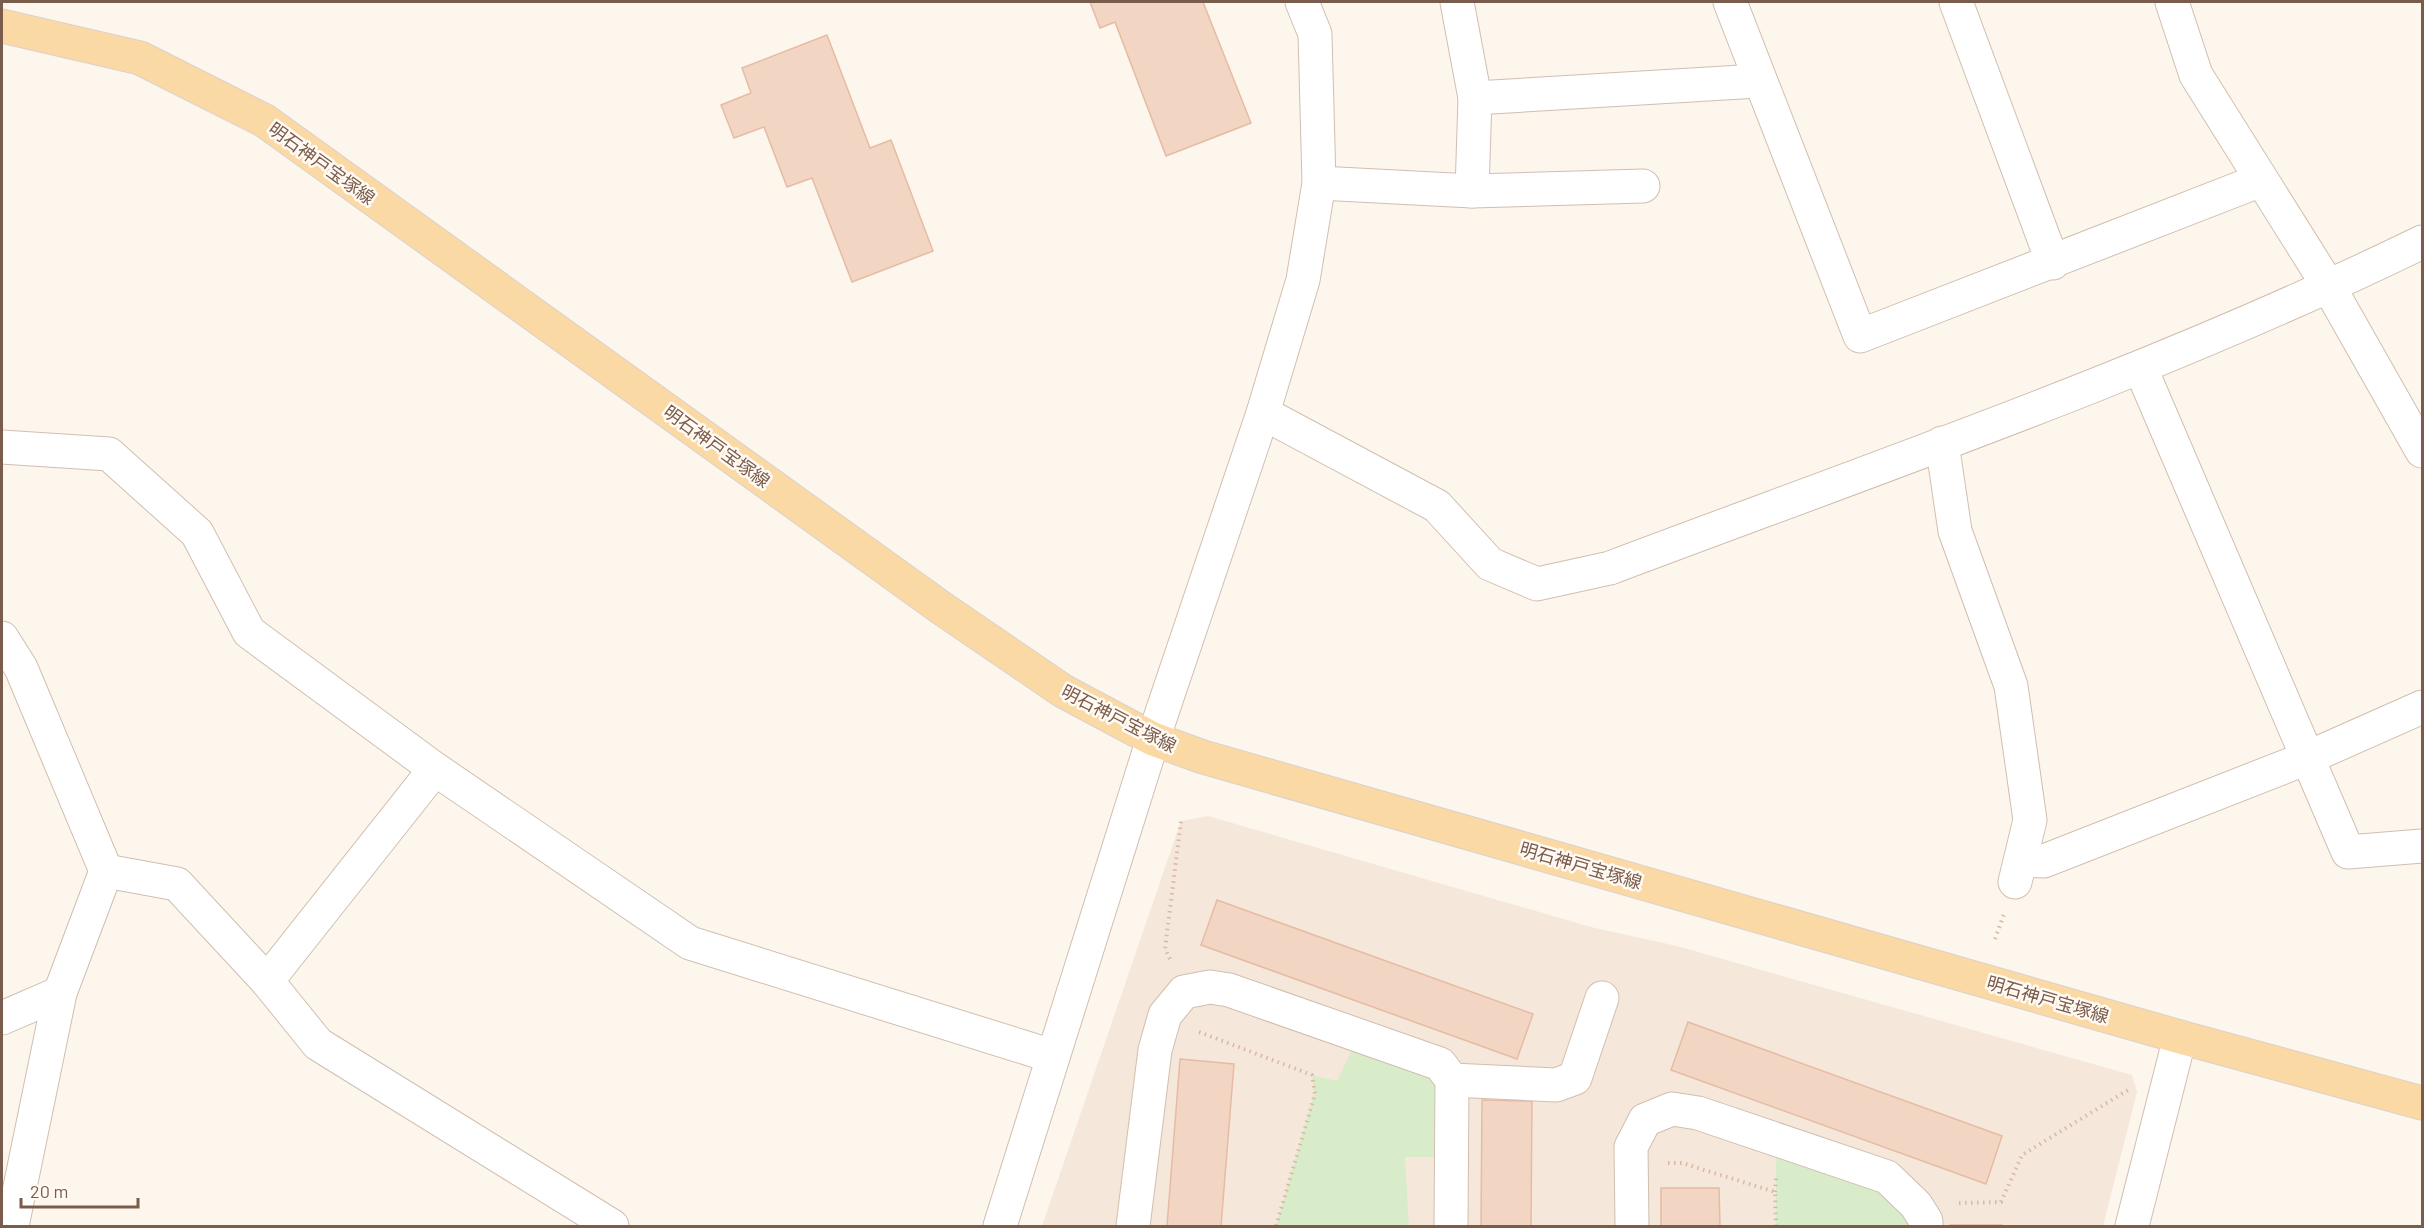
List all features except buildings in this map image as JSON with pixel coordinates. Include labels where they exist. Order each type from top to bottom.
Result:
[{"type":"main road","name":"明石神戸宝塚線","points":[[2,26],[140,58],[265,121],[940,607],[1063,691],[1153,739],[1203,757],[2180,1037],[2422,1103]]},
{"type":"street","points":[[1000,1227],[1153,739],[1263,413],[1303,280],[1319,183],[1315,34],[1302,2]]},
{"type":"street","points":[[1457,2],[1475,98],[1472,191]]},
{"type":"street","points":[[1730,2],[1758,81],[1860,336],[2053,263],[2261,180]]},
{"type":"street","points":[[1956,2],[2053,263]]},
{"type":"street","points":[[2172,2],[2196,75],[2329,287],[2422,451]]},
{"type":"street","points":[[1475,98],[1758,81]]},
{"type":"street","points":[[1319,183],[1472,191],[1643,186]]},
{"type":"street","points":[[1263,413],[1437,506],[1490,564],[1537,584],[1610,568],[2141,369],[2329,287],[2422,242]]},
{"type":"street","points":[[2141,369],[2348,852],[2422,846]]},
{"type":"street","points":[[1942,443],[1955,531],[2011,686],[2030,820],[2019,871],[2307,758],[2422,707]]},
{"type":"street","points":[[2,447],[109,454],[197,533],[249,632],[435,769],[690,943],[1052,1056]]},
{"type":"street","points":[[2,638],[21,669],[106,871],[60,993],[12,1227]]},
{"type":"street","points":[[267,981],[435,769]]},
{"type":"street","points":[[106,871],[177,884],[267,981],[318,1044],[612,1227]]},
{"type":"street","points":[[1133,1227],[1155,1050],[1164,1020],[1184,993],[1210,987],[1229,990],[1440,1064],[1452,1080],[1451,1227]]},
{"type":"street","points":[[2,996],[60,993]]},
{"type":"street","points":[[2,1018],[60,993]]},
{"type":"street","points":[[1452,1080],[1556,1085],[1575,1078],[1602,998]]},
{"type":"street","points":[[2132,1227],[2180,1037]]},
{"type":"street","points":[[1632,1227],[1631,1147],[1645,1120],[1672,1109],[1698,1113],[1887,1177],[1921,1216]]},
{"type":"path","points":[[1181,821],[1165,949],[1184,993]]},
{"type":"path","points":[[1164,1020],[1312,1075],[1314,1094],[1276,1227]]},
{"type":"path","points":[[1921,1216],[2001,1202],[2022,1155],[2135,1086]]},
{"type":"path","points":[[1632,1162],[1682,1163],[1775,1192],[1776,1227]]},
{"type":"shaded area","points":[[1208,816],[1591,927],[1677,946],[2132,1075],[2137,1092],[2103,1226],[1042,1226],[1181,821]]},
{"type":"green space","points":[[1354,1046],[1429,1073],[1442,1094],[1442,1157],[1405,1157],[1409,1226],[1276,1226],[1314,1094],[1312,1075],[1337,1081]]},
{"type":"green space","points":[[1776,1153],[1887,1191],[1911,1226],[1776,1226]]}]
